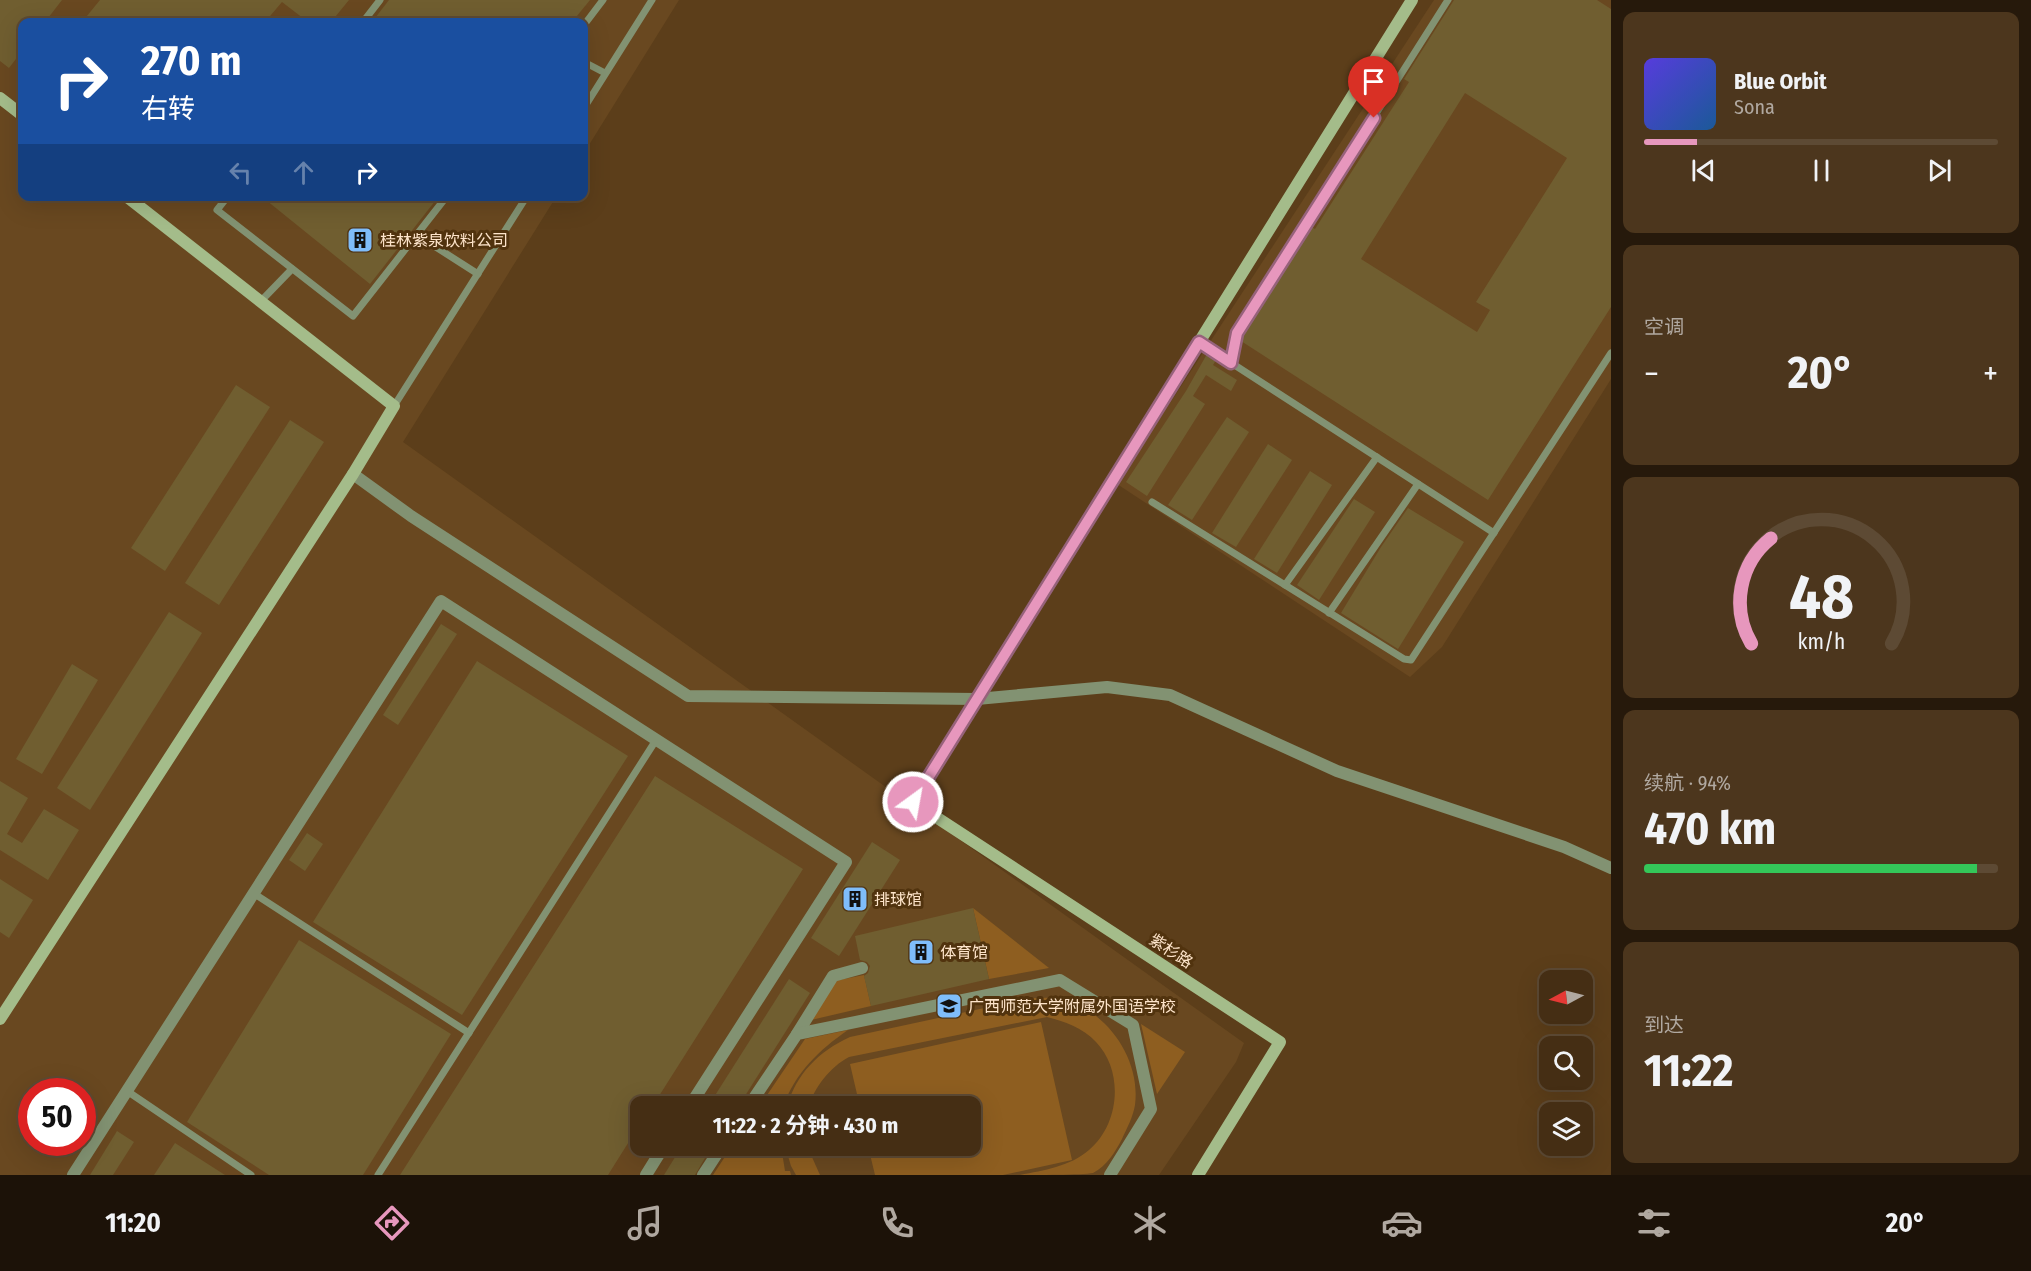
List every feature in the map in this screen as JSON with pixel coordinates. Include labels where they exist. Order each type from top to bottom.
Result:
[{"type":"main road","points":[[977,699],[1412,0]]},
{"type":"main road","points":[[0,98],[18,112]]},
{"type":"main road","points":[[0,1019],[353,474],[394,406],[132,201]]},
{"type":"main road","name":"紫杉路","points":[[977,699],[913,802],[1280,1042],[1198,1175]]},
{"type":"street","points":[[353,474],[411,516],[688,696],[977,699],[1107,687],[1170,695],[1337,771],[1564,847],[1611,868]]},
{"type":"street","points":[[73,1175],[441,601],[846,862],[696,1096]]},
{"type":"street","points":[[755,1096],[833,976],[862,968]]},
{"type":"street","points":[[797,1034],[1060,980],[1133,1025],[1151,1110],[1110,1175]]},
{"type":"street","points":[[646,1175],[658,1156]]},
{"type":"street","points":[[703,1175],[715,1156]]},
{"type":"lane","points":[[366,18],[381,0]]},
{"type":"lane","points":[[588,20],[603,0]]},
{"type":"lane","points":[[588,101],[652,0]]},
{"type":"lane","points":[[1231,363],[1237,333],[1448,0]]},
{"type":"lane","points":[[588,64],[605,73]]},
{"type":"lane","points":[[224,201],[217,210],[352,316],[443,201]]},
{"type":"lane","points":[[394,406],[524,201]]},
{"type":"lane","points":[[417,235],[478,274]]},
{"type":"lane","points":[[260,302],[292,269]]},
{"type":"lane","points":[[1199,342],[1494,533]]},
{"type":"lane","points":[[1152,502],[1404,660],[1411,660],[1611,353]]},
{"type":"lane","points":[[1285,585],[1377,457]]},
{"type":"lane","points":[[1329,613],[1418,484]]},
{"type":"lane","points":[[378,1175],[656,740]]},
{"type":"lane","points":[[253,893],[469,1033]]},
{"type":"lane","points":[[127,1091],[251,1175]]},
{"type":"shaded area","points":[[0,0],[679,0],[588,147],[588,18],[18,18],[18,201],[554,201],[403,442],[1244,1043],[1236,1062],[1159,1175],[0,1175]]},
{"type":"shaded area","points":[[1434,0],[1611,0],[1611,379],[1442,647],[1410,677],[1117,484]]},
{"type":"shaded area","points":[[973,908],[1049,968],[989,979]]},
{"type":"shaded area","points":[[864,975],[871,1006],[811,1020],[834,981]]},
{"type":"shaded area","points":[[1031,998],[1063,999],[1094,1014],[1118,1039],[1132,1071],[1135,1105],[1122,1139],[1113,1154],[1102,1167],[1093,1173],[1020,1175],[1056,1167],[1081,1156],[1099,1139],[1107,1126],[1115,1097],[1111,1067],[1096,1042],[1085,1033],[1067,1023],[1047,1017],[849,1057],[824,1078],[813,1096],[791,1096],[796,1084],[810,1065],[828,1049],[850,1037]]},
{"type":"shaded area","points":[[1041,1022],[1072,1160],[1003,1175],[875,1175],[870,1156],[981,1156],[981,1096],[857,1096],[850,1064]]},
{"type":"shaded area","points":[[1141,1024],[1185,1052],[1157,1094]]},
{"type":"shaded area","points":[[848,1030],[809,1063],[788,1096],[766,1096],[805,1039]]},
{"type":"shaded area","points":[[725,1156],[783,1156],[785,1171],[790,1171],[791,1175],[713,1175]]},
{"type":"shaded area","points":[[788,1156],[811,1156],[820,1175],[796,1175]]},
{"type":"building","points":[[0,0],[62,0],[48,18],[18,18],[18,56],[9,68],[0,61]]},
{"type":"building","points":[[100,0],[349,0],[334,18],[303,18],[282,2],[268,18],[85,18]]},
{"type":"building","points":[[389,0],[590,0],[575,18],[375,18]]},
{"type":"building","points":[[1454,0],[1597,0],[1611,9],[1611,307],[1488,500],[1241,341],[1242,335],[1311,227],[1315,229],[1409,82],[1404,79]],"holes":[[[1465,93],[1567,158],[1476,302],[1490,310],[1477,332],[1361,259]]]},
{"type":"building","name":"桂林紫泉饮料公司","points":[[267,201],[435,201],[370,284]]},
{"type":"building","points":[[1207,354],[1216,360],[1213,365],[1237,380],[1231,391],[1206,375],[1193,396],[1205,404],[1147,496],[1126,482],[1186,391]]},
{"type":"building","points":[[236,385],[270,407],[165,571],[131,548]]},
{"type":"building","points":[[1227,417],[1249,432],[1192,520],[1168,505]]},
{"type":"building","points":[[290,420],[324,442],[219,605],[185,583]]},
{"type":"building","points":[[1268,444],[1292,460],[1236,547],[1212,533]]},
{"type":"building","points":[[1310,471],[1332,485],[1277,573],[1254,559]]},
{"type":"building","points":[[1354,499],[1375,512],[1319,600],[1297,585]]},
{"type":"building","points":[[1408,508],[1464,542],[1398,649],[1341,613]]},
{"type":"building","points":[[169,612],[202,633],[90,810],[57,788]]},
{"type":"building","points":[[441,624],[457,634],[398,725],[383,715]]},
{"type":"building","points":[[477,661],[628,756],[462,1015],[313,922]]},
{"type":"building","points":[[72,664],[98,680],[42,774],[16,759]]},
{"type":"building","points":[[655,776],[803,869],[659,1096],[630,1096],[630,1140],[608,1175],[400,1175]]},
{"type":"building","points":[[0,781],[28,798],[7,834],[22,843],[44,809],[79,830],[48,880],[0,850]]},
{"type":"building","points":[[307,833],[323,844],[305,871],[289,860]]},
{"type":"building","name":"排球馆","points":[[872,842],[900,860],[839,956],[811,938]]},
{"type":"building","points":[[0,879],[33,900],[9,938],[0,932]]},
{"type":"building","name":"体育馆","points":[[973,908],[989,979],[871,1006],[864,976],[868,973],[870,966],[867,962],[860,960],[855,936]]},
{"type":"building","points":[[299,940],[451,1034],[363,1175],[269,1175],[187,1122]]},
{"type":"building","points":[[789,979],[810,993],[745,1096],[715,1096]]},
{"type":"building","points":[[117,1131],[134,1142],[113,1175],[90,1175]]},
{"type":"building","points":[[175,1143],[225,1175],[154,1175]]},
{"type":"building","points":[[676,1156],[706,1156],[695,1175],[664,1175]]},
{"type":"place","name":"桂林紫泉饮料公司","points":[[360,240]]},
{"type":"place","name":"排球馆","points":[[855,899]]},
{"type":"place","name":"体育馆","points":[[921,952]]},
{"type":"place","name":"广西师范大学附属外国语学校","points":[[949,1006]]},
{"type":"route","points":[[913,802],[1199,342],[1231,363],[1237,333],[1374,118]]}]
